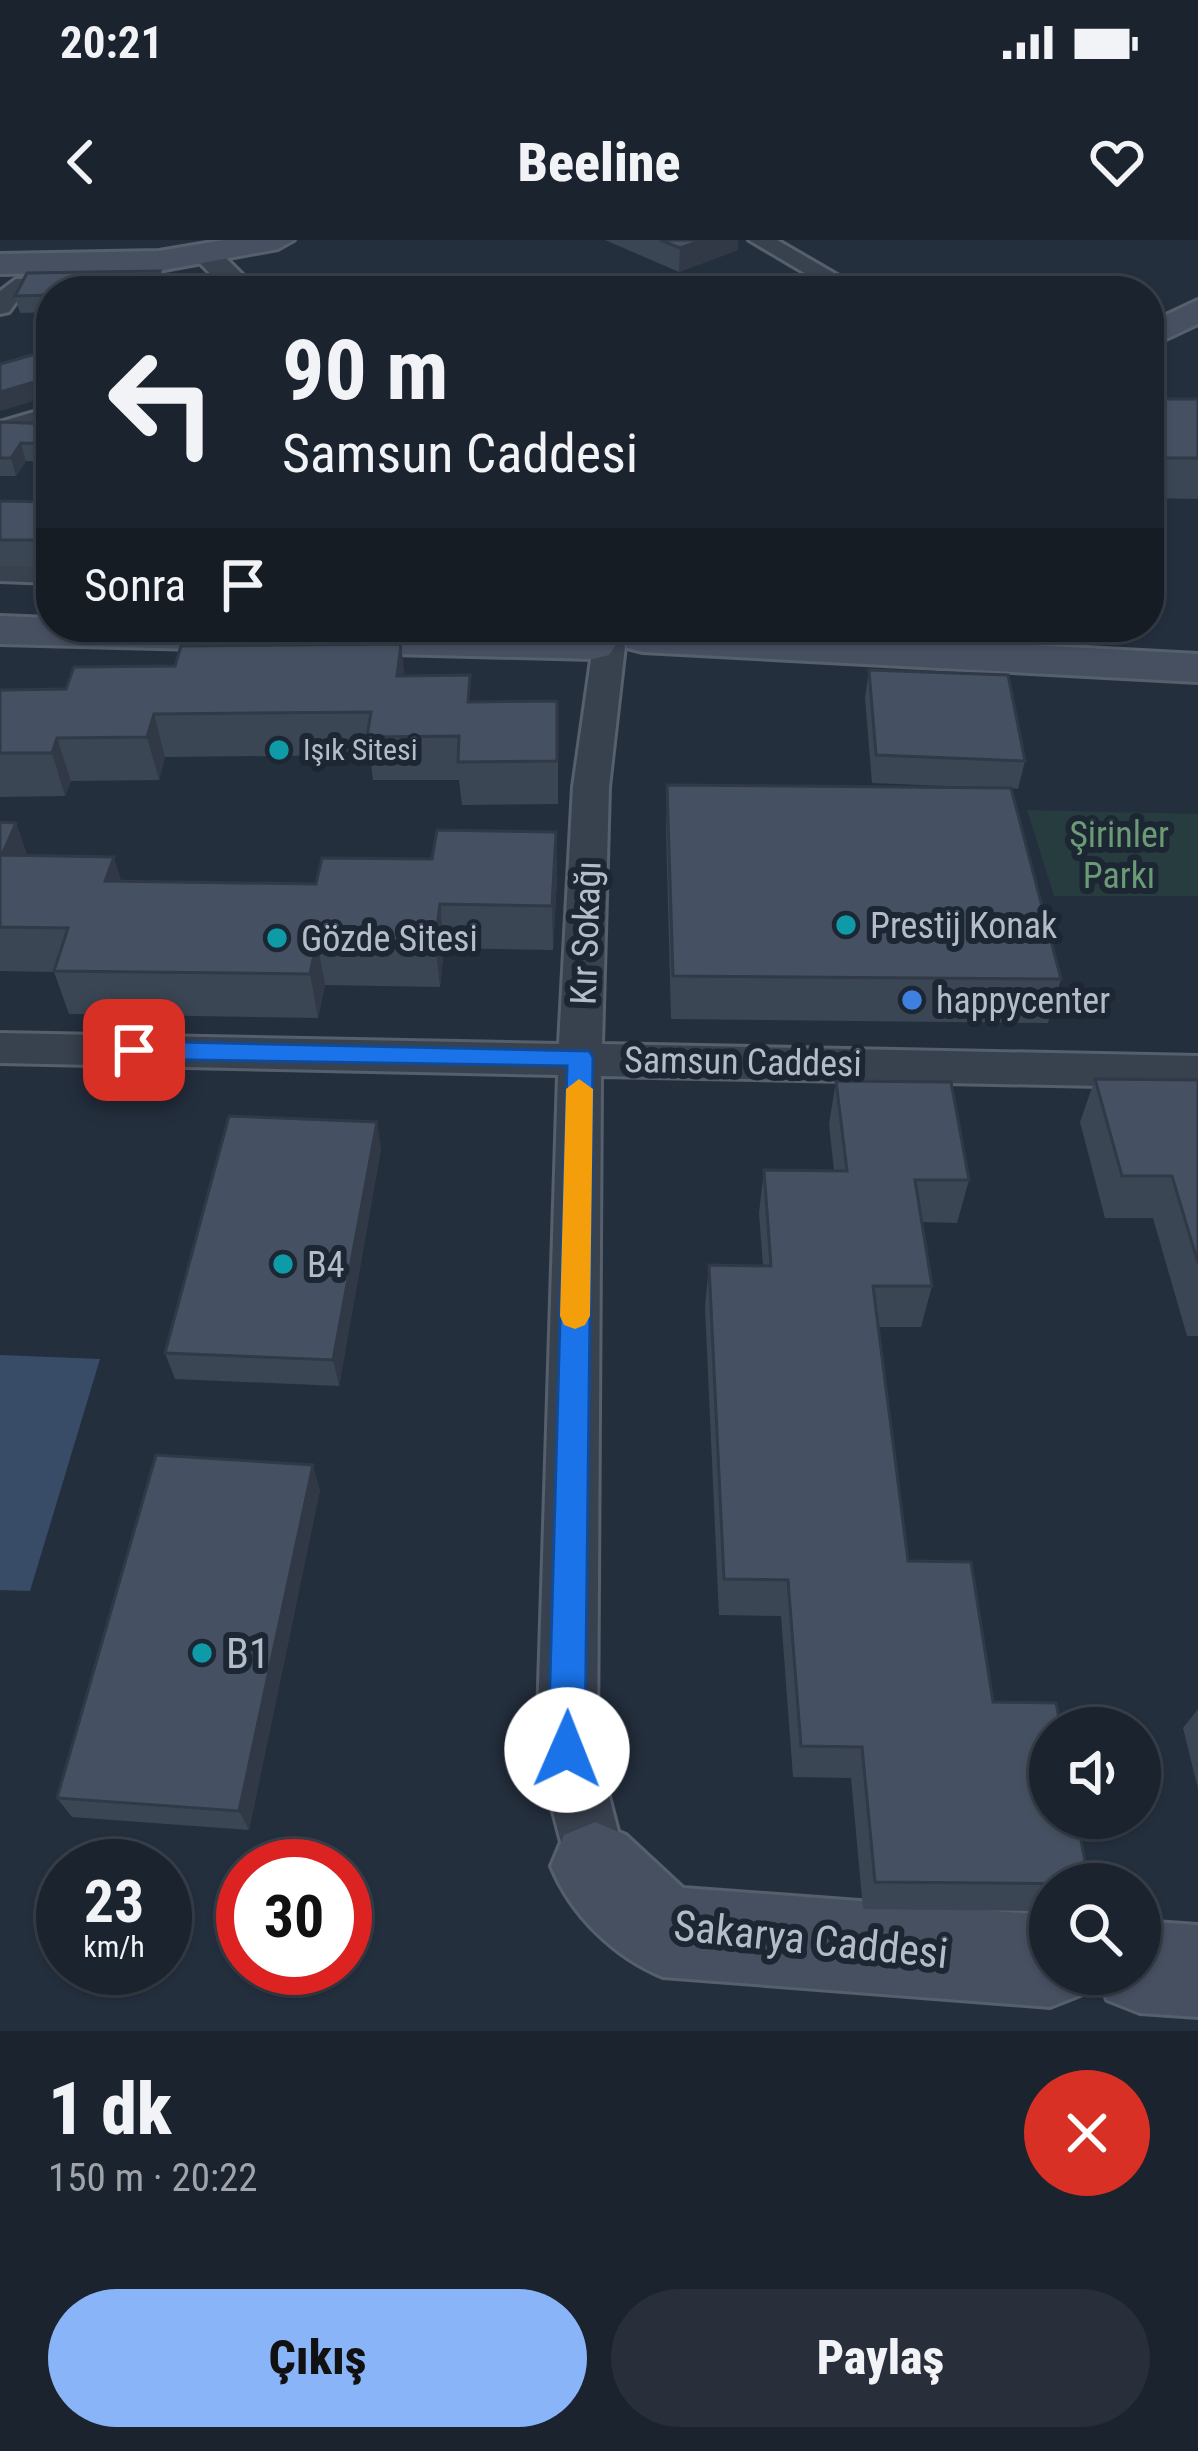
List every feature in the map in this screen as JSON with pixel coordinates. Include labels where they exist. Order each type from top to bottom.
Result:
[{"type":"main road","points":[[0,264],[278,240]]},
{"type":"main road","points":[[0,251],[199,246]]},
{"type":"main road","points":[[1164,299],[1198,282]]},
{"type":"main road","points":[[1164,329],[1198,310]]},
{"type":"main road","points":[[2,625],[36,609]]},
{"type":"main road","points":[[2,625],[36,626]]},
{"type":"main road","points":[[707,642],[1198,668]]},
{"type":"main road","name":"Sakarya Caddesi","points":[[595,1866],[663,1932],[1029,1959]]},
{"type":"main road","points":[[1161,1969],[1198,1972]]},
{"type":"street","points":[[760,240],[826,276]]},
{"type":"street","points":[[199,246],[229,276]]},
{"type":"street","points":[[0,307],[16,286],[36,286]]},
{"type":"street","points":[[0,431],[36,420]]},
{"type":"street","points":[[0,572],[36,573]]},
{"type":"street","name":"Kır Sokağı","points":[[595,1866],[567,1750],[580,1057],[591,787],[611,642]]},
{"type":"street","name":"Samsun Caddesi","points":[[0,1048],[1198,1072]]},
{"type":"green space","name":"Şirinler Parkı","points":[[1027,810],[1198,814],[1198,896],[1054,896]]},
{"type":"water","points":[[0,1355],[100,1359],[30,1591],[0,1590]]},
{"type":"building","points":[[660,240],[703,240],[680,248]]},
{"type":"building","points":[[160,271],[158,276],[36,276],[36,295],[15,296],[27,273]]},
{"type":"building","points":[[36,354],[36,381],[0,392],[0,364]]},
{"type":"building","points":[[1164,399],[1198,399],[1198,458],[1164,458]]},
{"type":"building","points":[[0,422],[36,423],[36,444],[21,443],[11,458],[0,458]]},
{"type":"building","points":[[0,501],[36,502],[36,540],[0,540]]},
{"type":"building","points":[[401,644],[397,676],[470,675],[468,702],[557,701],[557,761],[458,762],[459,736],[367,737],[371,712],[154,714],[147,737],[57,738],[52,753],[0,753],[0,690],[66,689],[74,667],[175,666],[181,646]]},
{"type":"building","points":[[869,670],[1008,675],[1025,761],[876,755]]},
{"type":"building","name":"Prestij Konak","points":[[667,785],[1011,788],[1061,979],[673,976]]},
{"type":"building","points":[[0,822],[16,823],[2,855],[114,857],[105,881],[316,884],[322,858],[432,859],[437,830],[556,832],[552,906],[440,904],[435,943],[317,941],[310,974],[54,971],[68,928],[0,927]]},
{"type":"building","points":[[1095,1079],[1198,1080],[1198,1263],[1172,1176],[1122,1176]]},
{"type":"building","points":[[836,1081],[951,1082],[969,1180],[915,1180],[932,1286],[873,1286],[908,1561],[971,1562],[993,1702],[1056,1703],[1057,1707],[1029,1707],[1029,1839],[1081,1839],[1085,1863],[1029,1863],[1029,1883],[875,1882],[862,1747],[801,1746],[788,1580],[724,1579],[709,1265],[771,1266],[764,1170],[847,1171]]},
{"type":"building","name":"B4","points":[[229,1116],[377,1122],[333,1360],[165,1353]]},
{"type":"building","name":"B1","points":[[156,1455],[313,1465],[239,1811],[57,1798]]},
{"type":"slow traffic","points":[[575,1316],[579,1089]]},
{"type":"place","name":"Işık Sitesi","points":[[279,750]]},
{"type":"place","name":"Prestij Konak","points":[[846,925]]},
{"type":"place","name":"Gözde Sitesi","points":[[277,938]]},
{"type":"place","name":"happycenter","points":[[912,1000]]},
{"type":"place","name":"B4","points":[[283,1264]]},
{"type":"place","name":"B1","points":[[202,1653]]},
{"type":"route","points":[[134,1050],[580,1057],[567,1750]]}]
